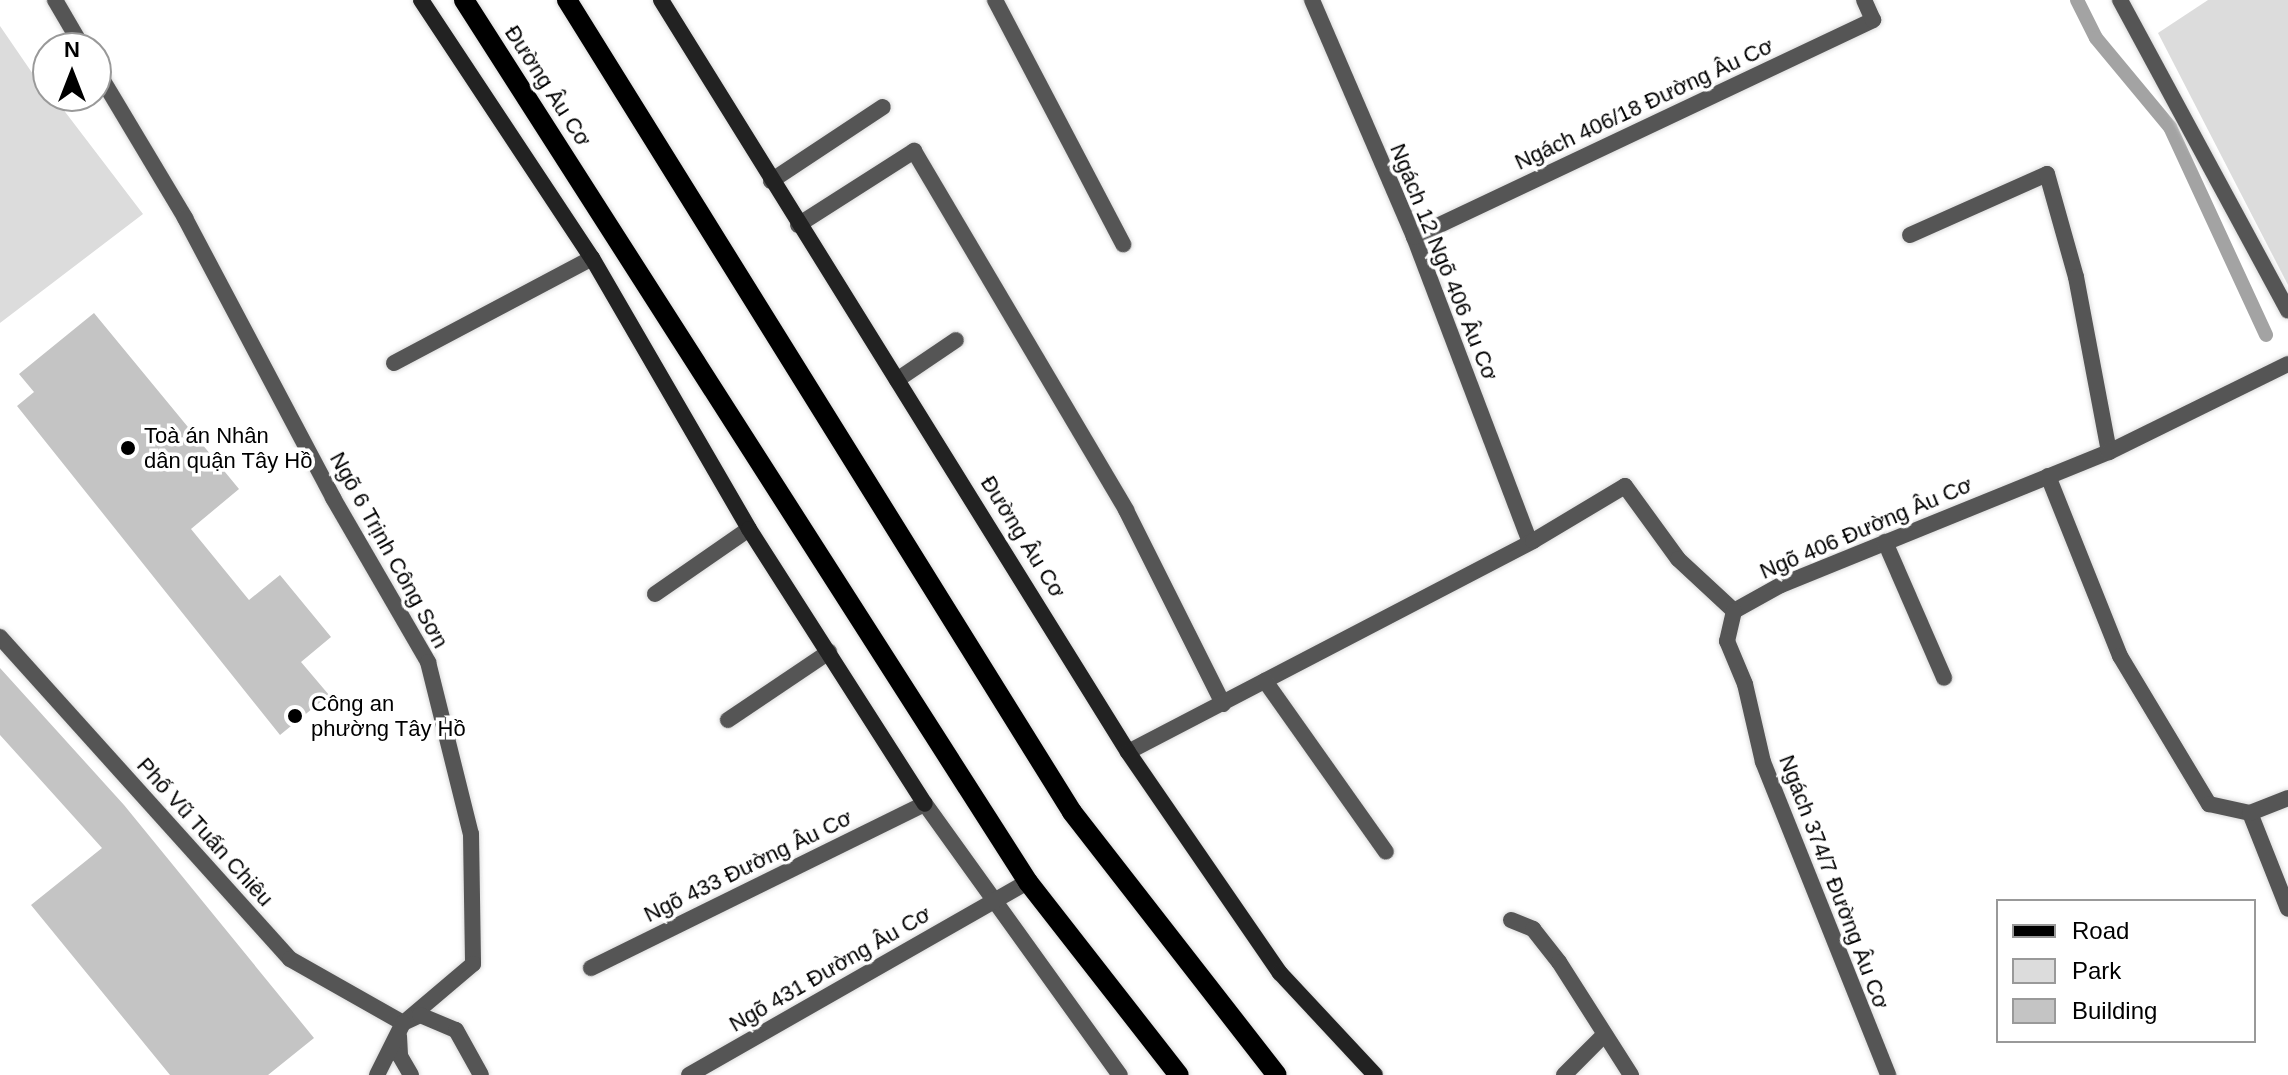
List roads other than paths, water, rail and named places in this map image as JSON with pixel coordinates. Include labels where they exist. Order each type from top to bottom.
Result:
[{"type":"main road","name":"Đường Âu Cơ","points":[[464,0],[1028,882],[1179,1075]]},
{"type":"main road","points":[[567,0],[1072,812],[1277,1075]]},
{"type":"street","points":[[55,0],[74,32]]},
{"type":"street","points":[[421,0],[592,258],[749,529],[925,804],[1120,1075]]},
{"type":"street","name":"Đường Âu Cơ","points":[[661,0],[1128,752],[1280,973],[1375,1075]]},
{"type":"street","points":[[995,0],[1123,244]]},
{"type":"street","name":"Ngách 12 Ngõ 406 Âu Cơ","points":[[1312,0],[1414,237],[1530,542]]},
{"type":"street","name":"Ngách 406/18 Đường Âu Cơ","points":[[1414,237],[1873,20],[1864,0]]},
{"type":"street","points":[[2120,0],[2288,311]]},
{"type":"street","name":"Ngõ 6 Trịnh Công Sơn","points":[[112,96],[185,218],[333,498],[428,662],[471,834],[473,964],[403,1023]]},
{"type":"street","points":[[771,181],[883,107]]},
{"type":"street","points":[[798,225],[914,151],[1126,510],[1223,704]]},
{"type":"street","points":[[1910,235],[2047,174],[2076,277],[2109,452]]},
{"type":"street","points":[[394,363],[592,258]]},
{"type":"street","points":[[897,380],[956,340]]},
{"type":"street","name":"Ngõ 406 Đường Âu Cơ","points":[[1734,611],[1781,585],[2109,452],[2288,364]]},
{"type":"street","points":[[2048,476],[2076,554],[2128,669],[2209,804],[2250,813],[2288,798]]},
{"type":"street","points":[[1128,752],[1530,542],[1625,486],[1678,559],[1734,611]]},
{"type":"street","points":[[655,594],[749,529]]},
{"type":"street","points":[[1885,542],[1944,678]]},
{"type":"street","name":"Ngách 374/7 Đường Âu Cơ","points":[[1734,611],[1727,641],[1745,684],[1763,762],[1888,1075]]},
{"type":"street","name":"Phố Vũ Tuấn Chiêu","points":[[0,637],[290,959],[403,1023]]},
{"type":"street","points":[[728,720],[829,652]]},
{"type":"street","points":[[1265,681],[1386,852]]},
{"type":"street","name":"Ngõ 433 Đường Âu Cơ","points":[[591,968],[925,804]]},
{"type":"street","points":[[2250,813],[2288,909]]},
{"type":"street","points":[[993,901],[1028,882]]},
{"type":"street","name":"Ngõ 431 Đường Âu Cơ","points":[[689,1075],[993,901]]},
{"type":"street","points":[[1511,920],[1533,929],[1631,1075]]},
{"type":"street","points":[[377,1075],[403,1023],[420,1015],[456,1030],[469,1046],[481,1075]]},
{"type":"street","points":[[403,1023],[400,1056],[411,1075]]},
{"type":"street","points":[[1564,1075],[1604,1035]]},
{"type":"waterway","points":[[2077,0],[2096,38],[2170,127],[2266,335]]},
{"type":"place","name":"Toà án Nhân dân quận Tây Hồ","points":[[128,448]]},
{"type":"place","name":"Công an phường Tây Hồ","points":[[295,716]]}]
